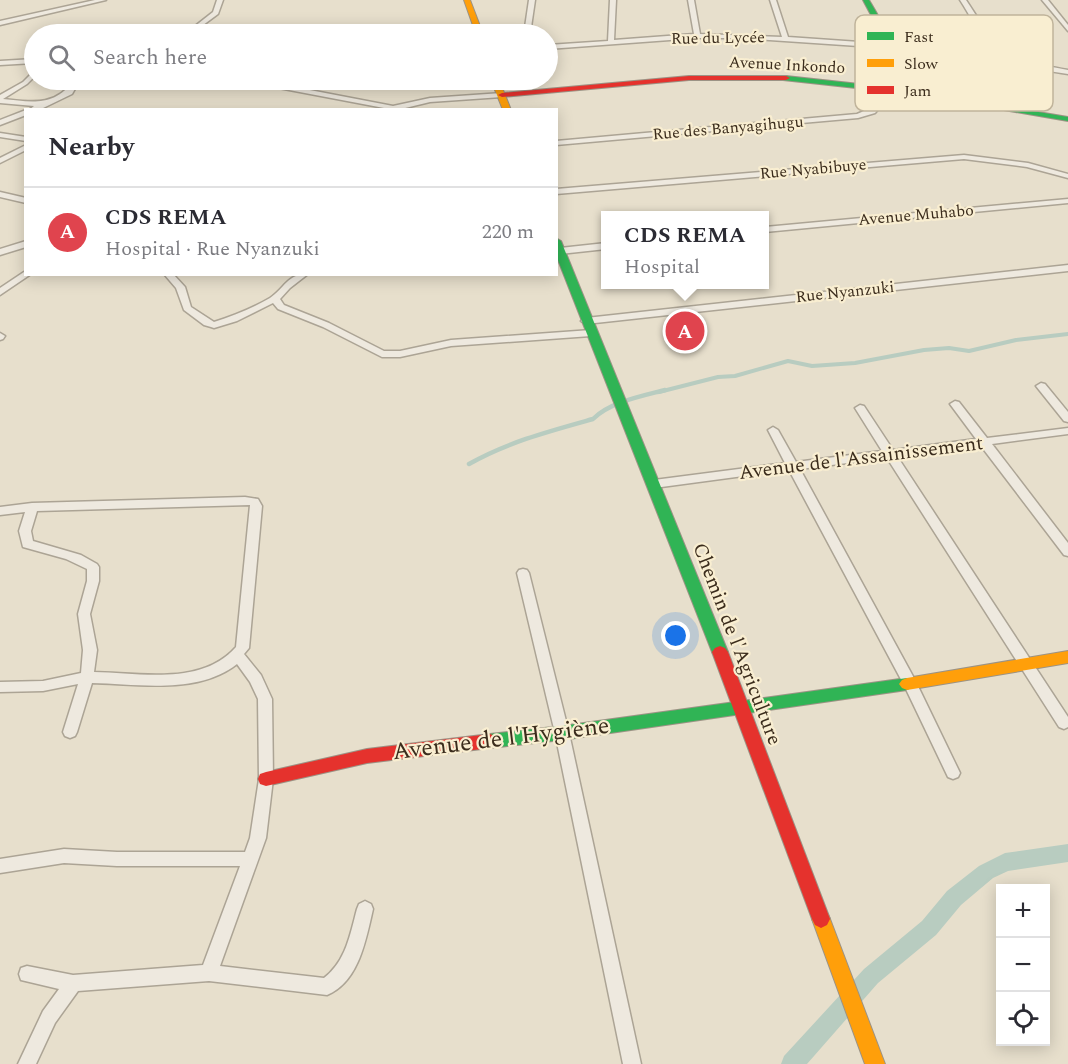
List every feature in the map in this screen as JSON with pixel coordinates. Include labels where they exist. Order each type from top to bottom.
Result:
[{"type":"street","points":[[0,23],[103,0]]},
{"type":"street","points":[[201,24],[216,13],[220,0]]},
{"type":"street","points":[[467,0],[476,24]]},
{"type":"street","points":[[528,24],[532,0]]},
{"type":"street","points":[[611,42],[613,0]]},
{"type":"street","points":[[691,0],[697,36]]},
{"type":"street","points":[[773,0],[785,37]]},
{"type":"street","points":[[866,0],[873,15]]},
{"type":"street","points":[[963,0],[973,15]]},
{"type":"street","points":[[1045,0],[1068,29]]},
{"type":"street","name":"Rue du Lycée","points":[[558,46],[697,36],[785,37],[855,43]]},
{"type":"street","points":[[0,63],[24,62]]},
{"type":"street","points":[[1053,69],[1068,72]]},
{"type":"street","name":"Avenue Inkondo","points":[[502,95],[720,77],[824,82],[855,86]]},
{"type":"street","points":[[0,100],[24,84]]},
{"type":"street","points":[[36,108],[70,90]]},
{"type":"street","points":[[298,90],[388,108],[430,100],[502,95]]},
{"type":"street","points":[[500,90],[506,108]]},
{"type":"street","points":[[0,100],[42,105]]},
{"type":"street","points":[[430,100],[432,108]]},
{"type":"street","name":"Rue des Banyagihugu","points":[[558,143],[858,116],[872,111]]},
{"type":"street","name":"Avenue Inkondo","points":[[1017,111],[1068,119]]},
{"type":"street","points":[[0,123],[24,113]]},
{"type":"street","points":[[0,135],[24,139]]},
{"type":"street","points":[[0,162],[24,148]]},
{"type":"street","name":"Rue Nyabibuye","points":[[558,192],[964,156],[1028,165],[1068,176]]},
{"type":"street","points":[[0,194],[24,200]]},
{"type":"street","name":"Avenue Muhabo","points":[[769,230],[1068,201]]},
{"type":"street","points":[[0,252],[24,245]]},
{"type":"street","points":[[558,246],[601,246]]},
{"type":"street","name":"Chemin de l'Agriculture","points":[[558,246],[627,425],[654,484],[741,706],[837,962],[858,1025],[875,1064]]},
{"type":"street","name":"Rue Nyanzuki","points":[[274,299],[281,307],[326,325],[382,354],[400,354],[451,343],[1068,268]]},
{"type":"street","points":[[0,292],[24,276]]},
{"type":"street","points":[[170,276],[180,287],[187,308],[207,323],[214,325],[234,319],[274,299],[286,286],[300,276]]},
{"type":"street","points":[[1041,386],[1068,418]]},
{"type":"street","points":[[955,404],[1068,552]]},
{"type":"street","points":[[860,408],[1064,723]]},
{"type":"street","points":[[773,430],[910,684],[953,773]]},
{"type":"street","name":"Avenue de l'Assainissement","points":[[654,484],[1068,431]]},
{"type":"street","points":[[0,511],[32,507],[254,502],[257,510],[242,648],[238,656],[225,666],[207,675],[186,679],[87,677],[43,686],[0,687]]},
{"type":"street","points":[[32,507],[25,531],[27,544],[73,556],[93,567],[93,581],[84,614],[90,650],[87,677],[70,732]]},
{"type":"street","points":[[523,573],[562,734],[632,1064]]},
{"type":"street","points":[[209,973],[258,838],[266,778],[265,699],[256,679],[238,656]]},
{"type":"street","name":"Avenue de l'Hygiène","points":[[266,778],[367,756],[438,746],[562,734],[741,706],[910,684],[1068,657]]},
{"type":"street","points":[[0,866],[64,856],[117,859],[250,859]]},
{"type":"street","points":[[27,974],[73,983],[209,973],[327,987],[340,978],[350,963],[365,909]]},
{"type":"street","points":[[27,1064],[49,1017],[73,983]]},
{"type":"waterway","points":[[659,392],[718,377],[735,376],[788,361],[812,366],[855,363],[924,350],[949,348],[969,351],[1016,340],[1068,334]]},
{"type":"waterway","points":[[469,464],[514,443],[593,419],[617,404],[665,390]]},
{"type":"waterway","points":[[792,1064],[871,976],[929,928],[954,898],[986,872],[1005,862],[1068,853]]},
{"type":"traffic: fast","points":[[866,0],[874,15]]},
{"type":"traffic: fast","points":[[786,78],[855,86]]},
{"type":"traffic: fast","points":[[1021,111],[1068,119]]},
{"type":"traffic: fast","points":[[558,246],[720,652]]},
{"type":"traffic: fast","points":[[490,741],[562,733],[907,684]]},
{"type":"traffic: slow","points":[[467,0],[476,24]]},
{"type":"traffic: slow","points":[[499,90],[506,108]]},
{"type":"traffic: slow","points":[[907,684],[1068,657]]},
{"type":"traffic: slow","points":[[821,919],[875,1064]]},
{"type":"traffic: jam","points":[[558,90],[689,78],[786,78]]},
{"type":"traffic: jam","points":[[502,95],[557,90]]},
{"type":"traffic: jam","points":[[720,652],[821,919]]},
{"type":"traffic: jam","points":[[266,779],[367,756],[490,741]]},
{"type":"place","name":"CDS REMA","points":[[685,331]]}]
